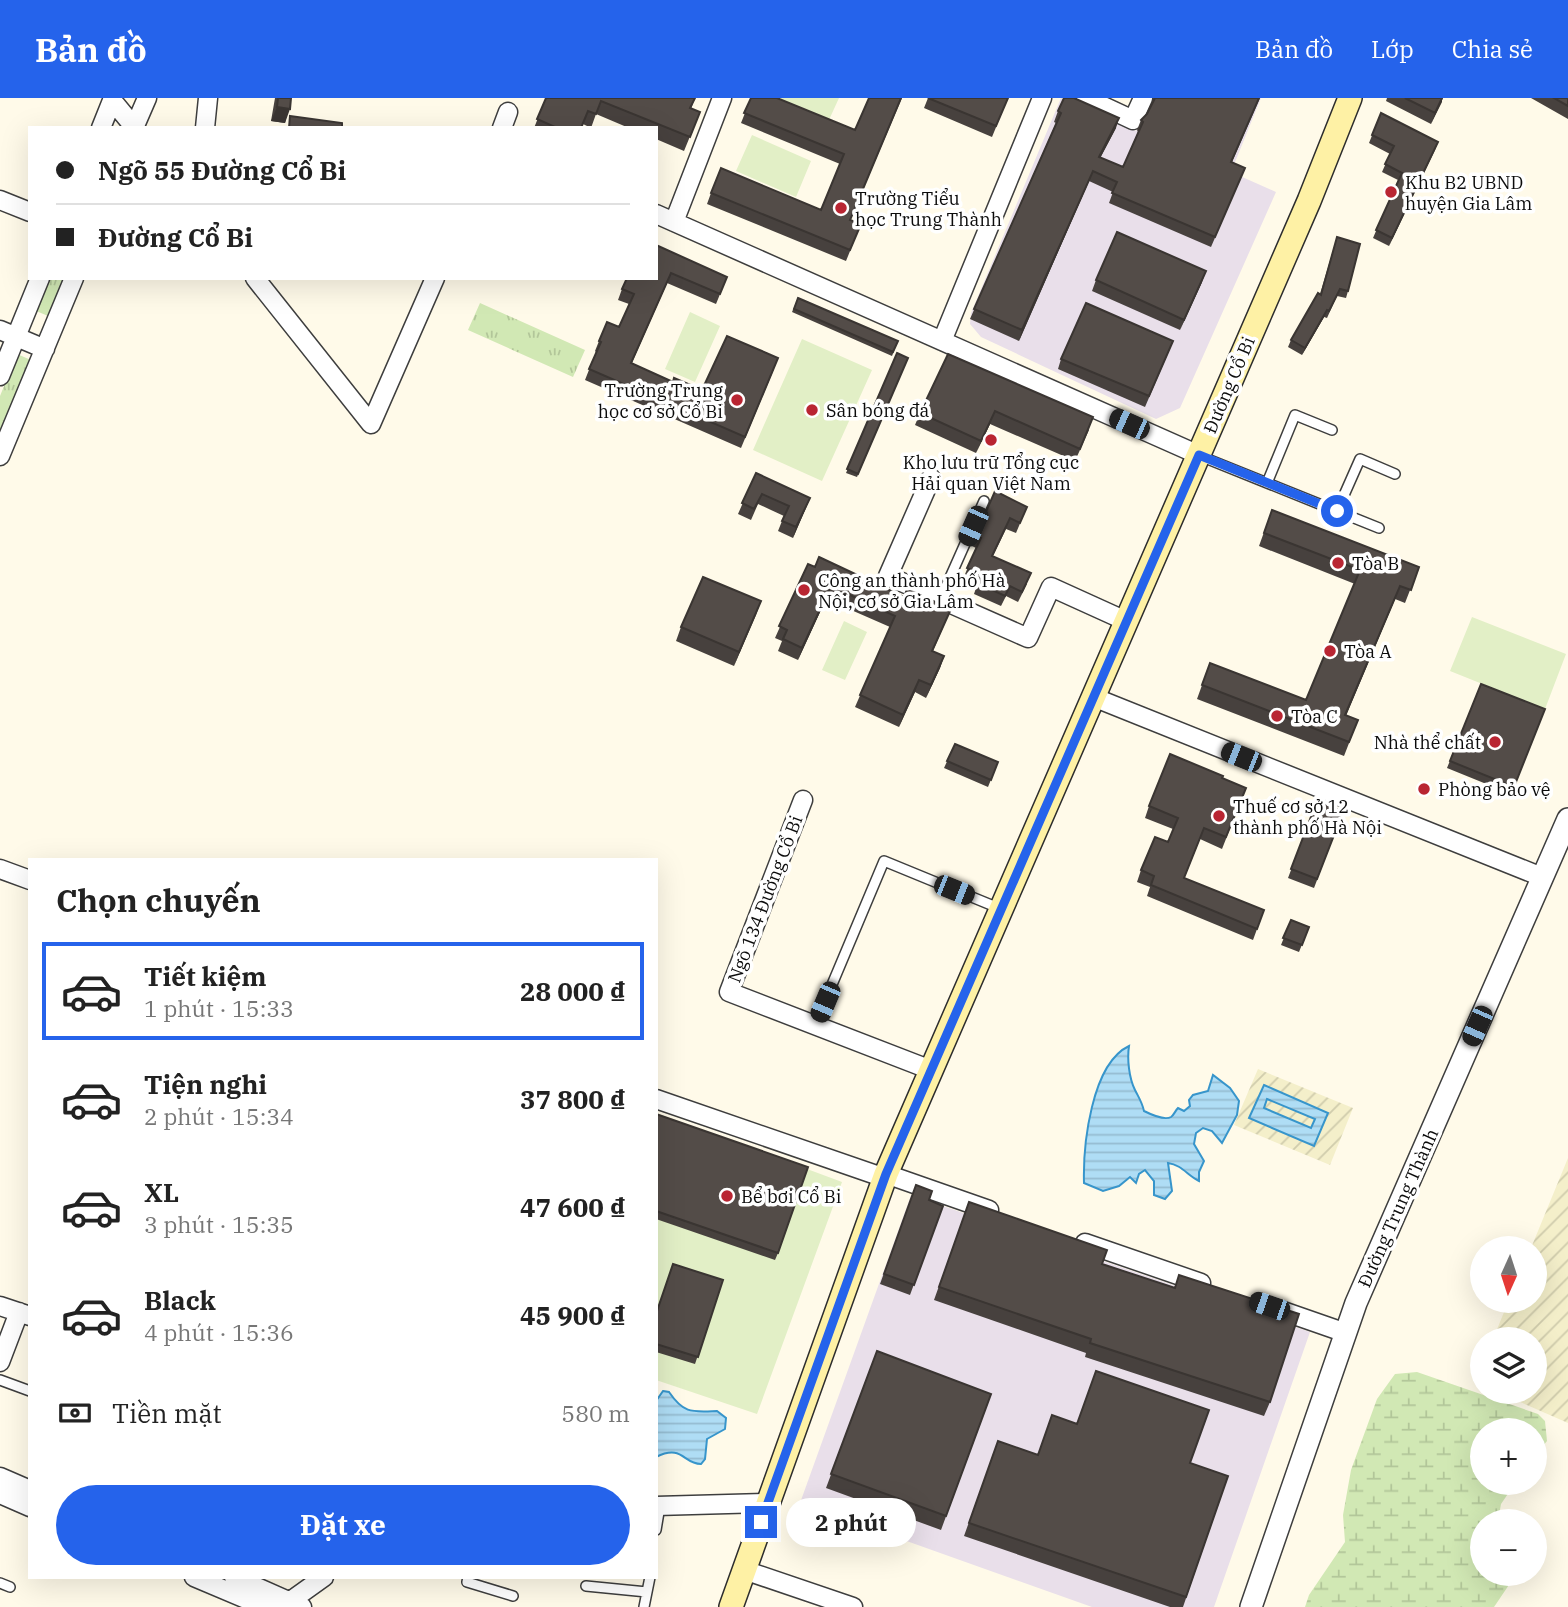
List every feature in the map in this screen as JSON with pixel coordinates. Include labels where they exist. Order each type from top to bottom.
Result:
[{"type":"main road","name":"Đường Cổ Bi","points":[[731,1607],[885,1176],[1309,201],[1350,98]]},
{"type":"street","points":[[135,126],[147,98]]},
{"type":"street","points":[[205,126],[208,98]]},
{"type":"street","points":[[674,222],[722,98]]},
{"type":"street","points":[[942,341],[1042,98]]},
{"type":"street","points":[[1086,98],[1133,120],[1143,98]]},
{"type":"street","points":[[113,99],[133,126]]},
{"type":"street","points":[[102,126],[113,99]]},
{"type":"street","points":[[0,200],[28,211]]},
{"type":"street","points":[[658,215],[1199,455]]},
{"type":"street","points":[[0,376],[8,333],[39,280]]},
{"type":"street","points":[[0,456],[73,280]]},
{"type":"street","points":[[257,280],[371,424],[434,280]]},
{"type":"street","points":[[8,333],[45,349]]},
{"type":"street","points":[[932,478],[888,576],[1028,638],[1051,587],[1126,621]]},
{"type":"street","points":[[1093,697],[1542,877]]},
{"type":"street","name":"Ngõ 134 Đường Cổ Bi","points":[[803,800],[729,992],[931,1070]]},
{"type":"street","name":"Đường Trung Thành","points":[[1251,1607],[1356,1303],[1568,819]]},
{"type":"street","points":[[0,869],[28,879]]},
{"type":"street","points":[[658,1100],[1011,1217]]},
{"type":"street","points":[[1063,1235],[1217,1289]]},
{"type":"street","points":[[1256,1302],[1346,1333]]},
{"type":"street","points":[[0,1306],[24,1314],[0,1362]]},
{"type":"street","points":[[0,1477],[28,1489]]},
{"type":"street","points":[[0,1494],[28,1506]]},
{"type":"street","points":[[658,1506],[768,1503]]},
{"type":"street","points":[[744,1570],[820,1602],[853,1607]]},
{"type":"street","points":[[199,1579],[265,1607]]},
{"type":"street","points":[[238,1579],[291,1605],[322,1579]]},
{"type":"lane","points":[[1267,483],[1295,415],[1332,430]]},
{"type":"lane","points":[[1199,455],[1379,528]]},
{"type":"lane","points":[[1337,511],[1360,459],[1395,474]]},
{"type":"lane","points":[[940,600],[984,501]]},
{"type":"lane","points":[[815,1025],[884,860],[1001,909]]},
{"type":"lane","points":[[0,1380],[28,1390]]},
{"type":"lane","points":[[468,1579],[467,1583],[513,1595]]},
{"type":"lane","points":[[644,1607],[650,1579]]},
{"type":"lane","points":[[586,1586],[647,1592]]},
{"type":"shaded area","points":[[1061,98],[1136,131],[1150,98],[1261,98],[1231,172],[1276,192],[1180,408],[1156,419],[981,337],[970,324],[971,313]]},
{"type":"shaded area","points":[[1258,1069],[1353,1108],[1330,1165],[1234,1125]]},
{"type":"shaded area","points":[[1568,1158],[1568,1423],[1525,1404],[1547,1404],[1547,1327],[1498,1327],[1504,1313],[1547,1313],[1547,1236],[1536,1236]]},
{"type":"shaded area","points":[[911,1195],[1310,1332],[1214,1607],[1092,1607],[800,1503]]},
{"type":"green space","points":[[773,98],[839,98],[828,122]]},
{"type":"green space","points":[[752,135],[811,161],[796,197],[736,171]]},
{"type":"green space","points":[[47,280],[63,280],[48,316],[34,310]]},
{"type":"green space","points":[[480,303],[585,350],[573,377],[468,330]]},
{"type":"green space","points":[[690,312],[720,326],[695,382],[665,369]]},
{"type":"green space","name":"Sân bóng đá","points":[[802,339],[872,370],[822,481],[753,450]]},
{"type":"green space","points":[[17,354],[31,360],[0,435],[0,396]]},
{"type":"green space","points":[[1472,617],[1566,654],[1545,709],[1450,671]]},
{"type":"green space","points":[[844,621],[867,632],[845,680],[822,670]]},
{"type":"green space","points":[[658,1114],[842,1182],[757,1414],[658,1381]]},
{"type":"green space","points":[[1417,1372],[1470,1390],[1470,1404],[1509,1404],[1538,1414],[1542,1418],[1470,1418],[1470,1495],[1507,1495],[1500,1509],[1470,1509],[1470,1586],[1508,1586],[1494,1607],[1305,1607],[1309,1595],[1345,1542],[1343,1515],[1351,1470],[1377,1399],[1395,1374]]},
{"type":"water","points":[[1129,1046],[1130,1074],[1144,1111],[1165,1118],[1171,1117],[1178,1108],[1184,1111],[1190,1106],[1189,1100],[1193,1095],[1208,1091],[1213,1075],[1230,1088],[1239,1101],[1237,1115],[1222,1143],[1212,1131],[1203,1128],[1196,1133],[1194,1144],[1204,1161],[1199,1172],[1199,1181],[1168,1163],[1172,1191],[1165,1199],[1154,1195],[1154,1181],[1145,1170],[1139,1174],[1136,1183],[1130,1177],[1119,1186],[1103,1191],[1084,1183],[1088,1128],[1098,1088],[1116,1056]]},
{"type":"water","points":[[1264,1085],[1328,1113],[1314,1146],[1249,1118]],"holes":[[[1267,1099],[1315,1119],[1311,1128],[1264,1108]]]},
{"type":"water","points":[[663,1391],[669,1392],[684,1408],[701,1412],[717,1411],[726,1418],[725,1429],[707,1439],[705,1459],[701,1464],[672,1453],[658,1456],[658,1398]]},
{"type":"building","points":[[278,98],[291,98],[290,109],[277,107]]},
{"type":"building","points":[[546,98],[695,98],[690,108],[700,112],[690,137],[601,101],[596,114],[588,111],[582,126],[553,126],[537,119]]},
{"type":"building","points":[[751,98],[777,98],[855,130],[869,98],[901,98],[850,220],[861,224],[850,250],[711,193],[721,168],[821,210],[844,154],[744,113]]},
{"type":"building","points":[[928,98],[1008,98],[996,126]]},
{"type":"building","points":[[1064,98],[1074,98],[1119,118],[1099,157],[1123,167],[1143,122],[1141,120],[1155,98],[1259,98],[1231,162],[1245,168],[1215,237],[1112,193],[1117,182],[1093,171],[1022,330],[974,309],[1061,113],[1058,111]]},
{"type":"building","points":[[1405,98],[1442,98],[1435,113]]},
{"type":"building","points":[[1554,98],[1568,98],[1568,106]]},
{"type":"building","points":[[1381,113],[1438,142],[1392,238],[1376,230],[1402,173],[1385,164],[1394,146],[1372,135]]},
{"type":"building","points":[[290,116],[342,123],[342,126],[289,126]]},
{"type":"building","points":[[1117,232],[1206,271],[1184,320],[1096,280]]},
{"type":"building","points":[[1337,237],[1360,244],[1348,291],[1340,289],[1305,348],[1291,340],[1318,293],[1321,295]]},
{"type":"building","points":[[658,246],[727,277],[720,294],[671,273],[631,363],[673,382],[674,378],[702,390],[727,336],[778,358],[745,437],[589,369],[607,322],[619,327],[634,294],[622,289],[626,280],[658,280]]},
{"type":"building","points":[[798,298],[898,341],[893,352],[794,309]]},
{"type":"building","points":[[1086,303],[1173,341],[1149,396],[1061,359]]},
{"type":"building","points":[[897,353],[908,358],[858,474],[847,469]]},
{"type":"building","points":[[948,354],[1093,417],[1080,449],[995,411],[981,441],[920,413]]},
{"type":"building","points":[[756,473],[810,498],[796,527],[782,521],[789,506],[762,494],[754,509],[742,503]]},
{"type":"building","points":[[995,491],[1027,507],[1020,523],[1010,518],[992,556],[1031,573],[1022,592],[1010,586],[1005,596],[977,583],[981,574],[967,568],[981,538],[976,535]]},
{"type":"building","points":[[1272,510],[1419,567],[1411,590],[1400,586],[1345,715],[1358,720],[1349,742],[1202,685],[1210,663],[1306,700],[1360,570],[1264,533]]},
{"type":"building","points":[[819,557],[904,597],[907,589],[951,609],[932,651],[944,656],[931,685],[919,680],[903,715],[860,695],[895,616],[831,586],[802,648],[783,639],[787,630],[779,626],[808,564],[815,567]]},
{"type":"building","points":[[703,577],[761,601],[739,652],[681,627]]},
{"type":"building","name":"Nhà thể chất","points":[[1481,684],[1545,709],[1514,787],[1450,761]]},
{"type":"building","points":[[955,744],[998,762],[991,780],[947,761]]},
{"type":"building","points":[[1170,754],[1246,788],[1226,837],[1204,828],[1184,878],[1264,910],[1257,929],[1151,885],[1154,876],[1141,870],[1155,837],[1168,842],[1178,818],[1149,806]]},
{"type":"building","points":[[1317,801],[1343,812],[1317,879],[1291,869]]},
{"type":"building","points":[[1291,920],[1309,927],[1302,945],[1283,938]]},
{"type":"building","name":"Bể bơi Cổ Bi","points":[[658,1115],[808,1167],[778,1253],[658,1212]]},
{"type":"building","points":[[916,1185],[932,1191],[929,1200],[943,1206],[914,1285],[884,1274]]},
{"type":"building","points":[[969,1202],[1107,1250],[1102,1264],[1175,1288],[1179,1275],[1299,1314],[1270,1402],[1090,1343],[1091,1339],[939,1287]]},
{"type":"building","points":[[673,1264],[723,1280],[698,1357],[658,1345],[658,1308]]},
{"type":"building","points":[[877,1351],[991,1394],[946,1516],[831,1474]]},
{"type":"building","points":[[1096,1371],[1209,1410],[1190,1463],[1228,1476],[1186,1597],[969,1523],[998,1441],[1038,1455],[1052,1415],[1077,1424]]},
{"type":"place","name":"Khu B2 UBND huyện Gia Lâm","points":[[1391,192]]},
{"type":"place","name":"Trường Tiểu học Trung Thành","points":[[841,208]]},
{"type":"place","name":"Trường Trung học cơ sở Cổ Bi","points":[[737,400]]},
{"type":"place","name":"Sân bóng đá","points":[[812,410]]},
{"type":"place","name":"Kho lưu trữ Tổng cục Hải quan Việt Nam","points":[[991,440]]},
{"type":"place","name":"Tòa B","points":[[1338,563]]},
{"type":"place","name":"Công an thành phố Hà Nội, cơ sở Gia Lâm","points":[[804,590]]},
{"type":"place","name":"Tòa A","points":[[1330,651]]},
{"type":"place","name":"Tòa C","points":[[1277,716]]},
{"type":"place","name":"Nhà thể chất","points":[[1495,742]]},
{"type":"place","name":"Phòng bảo vệ","points":[[1424,789]]},
{"type":"place","name":"Thuế cơ sở 12 thành phố Hà Nội","points":[[1219,816]]},
{"type":"place","name":"Bể bơi Cổ Bi","points":[[727,1196]]},
{"type":"route","points":[[761,1522],[886,1174],[1199,455],[1337,511]]}]
